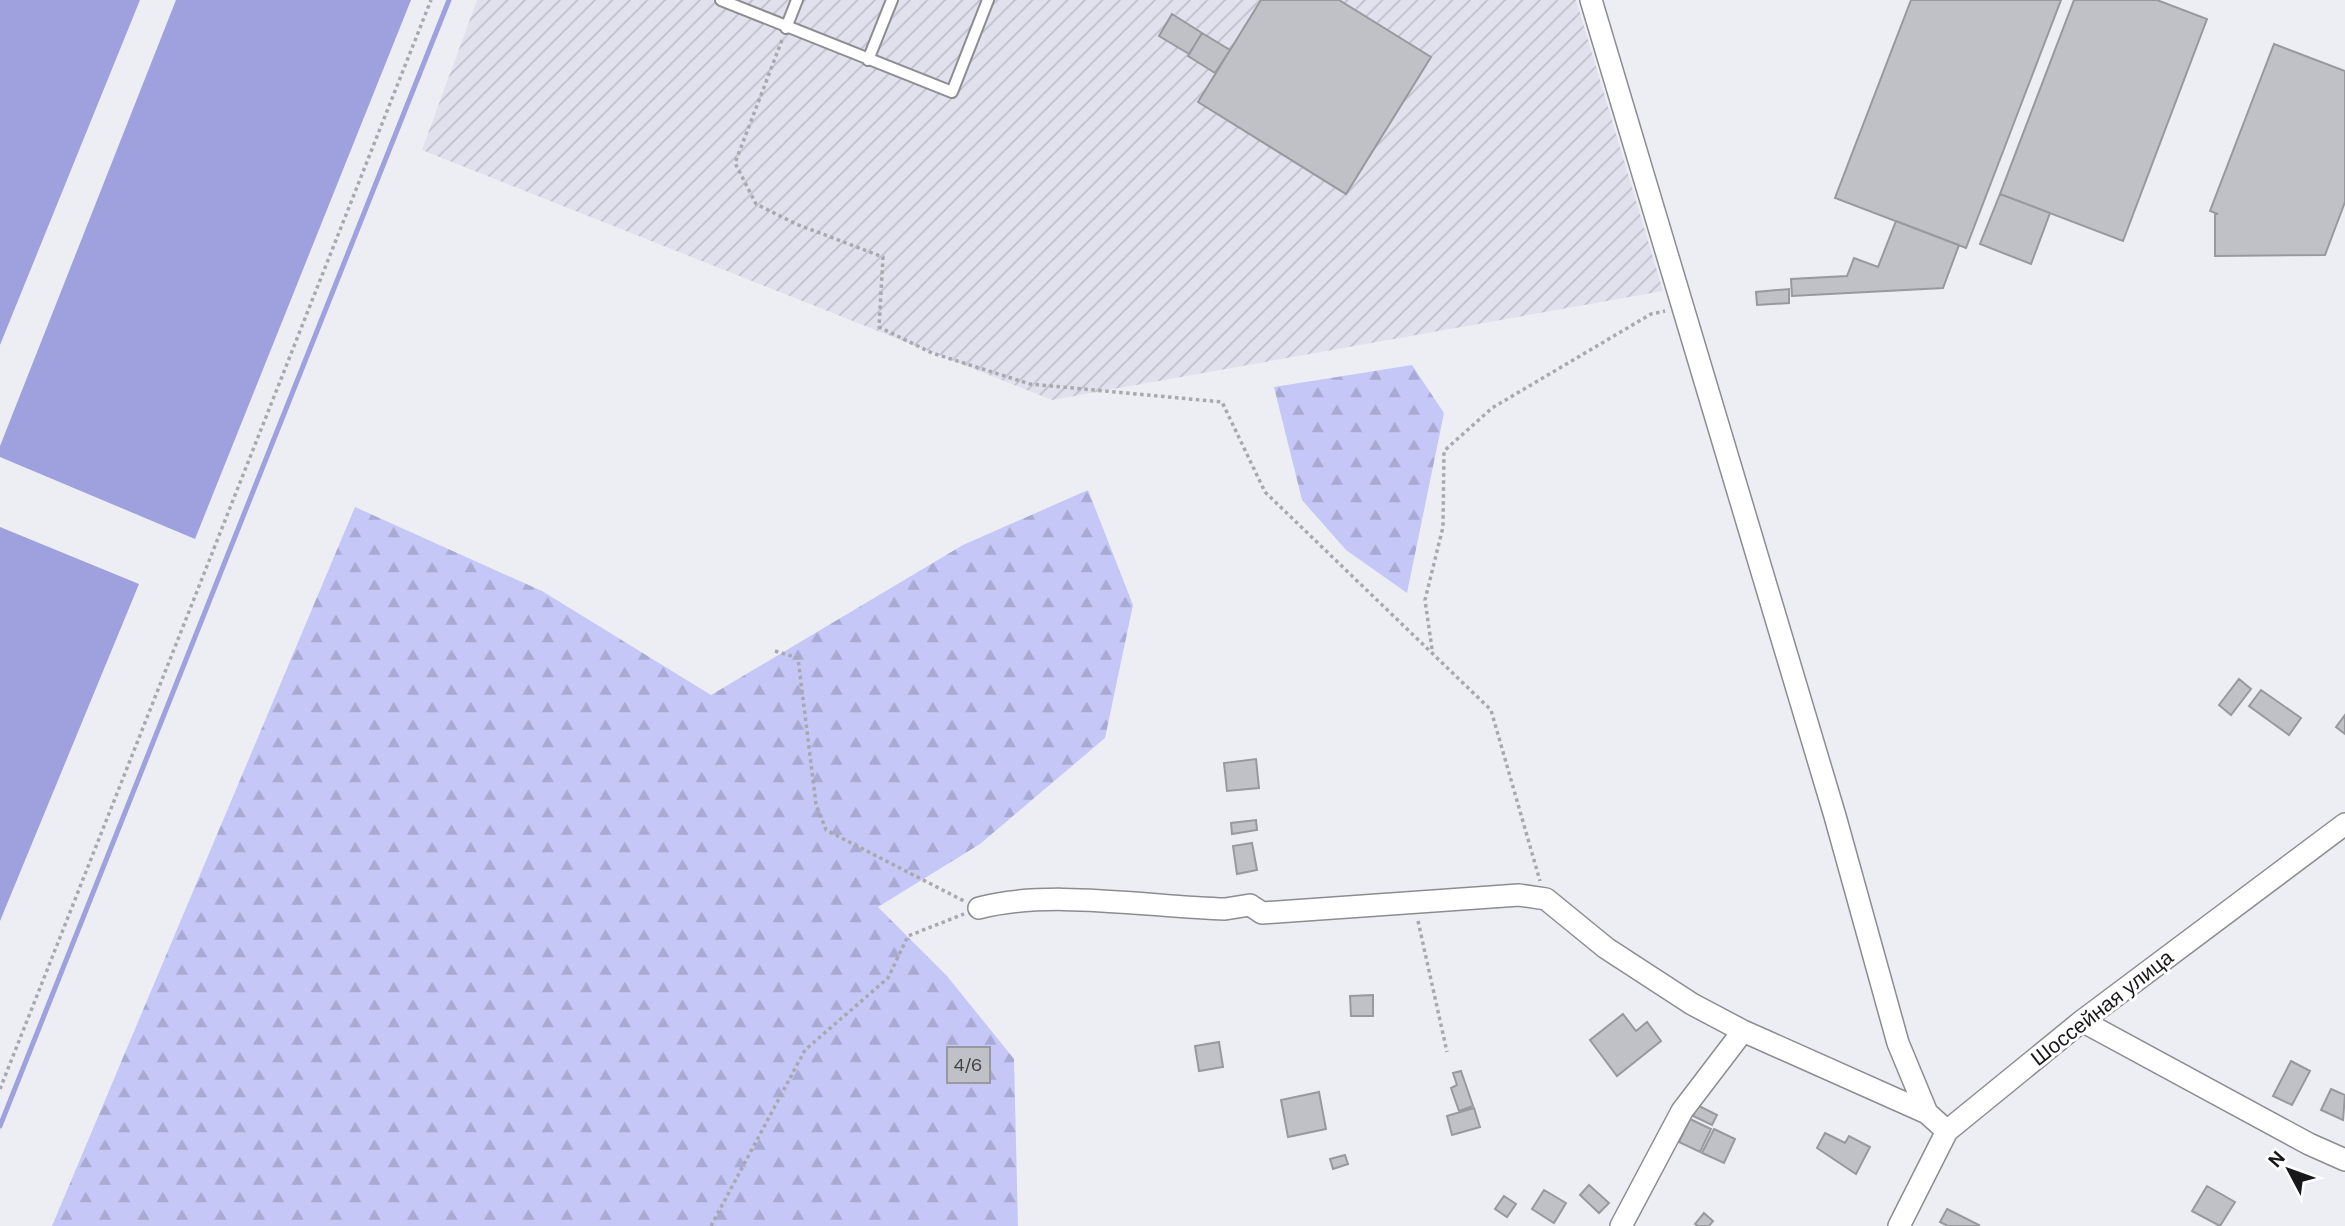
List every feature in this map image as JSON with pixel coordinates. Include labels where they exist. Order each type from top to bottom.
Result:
[{"type":"street","points":[[1591,0],[1835,816],[1898,1042],[1927,1113]]},
{"type":"street","name":"Шоссейная улица","points":[[1899,1226],[1947,1131],[2082,1021],[2345,824]]},
{"type":"street","points":[[979,908],[1000,902],[1038,899],[1225,909],[1250,905],[1262,913],[1519,895],[1546,899],[1628,962],[1692,1004],[1743,1031],[1927,1113],[1947,1131]]},
{"type":"street","points":[[2082,1021],[2309,1144],[2345,1160]]},
{"type":"street","points":[[1621,1226],[1682,1111],[1743,1031]]},
{"type":"lane","points":[[721,0],[952,92],[988,0]]},
{"type":"lane","points":[[786,28],[797,0]]},
{"type":"lane","points":[[868,60],[892,0]]},
{"type":"path","points":[[0,1089],[431,0]]},
{"type":"path","points":[[786,28],[735,163],[756,204],[796,224],[883,257],[879,327],[932,353],[1030,384],[1222,402],[1265,492],[1491,710],[1546,899]]},
{"type":"path","points":[[1432,651],[1425,600],[1443,527],[1444,451],[1492,408],[1651,314],[1682,306]]},
{"type":"path","points":[[775,651],[798,658],[816,804],[826,830],[979,908]]},
{"type":"path","points":[[1414,902],[1429,983],[1447,1052]]},
{"type":"path","points":[[711,1226],[806,1050],[888,978],[908,936],[979,908]]},
{"type":"shaded area","points":[[0,0],[140,0],[0,345]]},
{"type":"shaded area","points":[[176,0],[411,0],[195,539],[0,457],[0,446]]},
{"type":"shaded area","points":[[477,0],[1576,0],[1663,291],[1052,400],[422,150]]},
{"type":"shaded area","points":[[0,527],[139,584],[0,921]]},
{"type":"green space","points":[[1412,365],[1444,413],[1407,593],[1346,550],[1302,500],[1274,387]]},
{"type":"green space","points":[[1088,490],[1133,605],[1105,738],[980,844],[878,907],[947,976],[1014,1059],[1018,1226],[52,1226],[355,507],[542,591],[711,695],[963,545]]},
{"type":"building","points":[[1261,0],[1339,0],[1431,57],[1346,194],[1198,102]]},
{"type":"building","points":[[1911,0],[2061,0],[1966,248],[1835,198]]},
{"type":"building","points":[[2074,0],[2157,0],[2207,19],[2123,241],[2000,194]]},
{"type":"building","points":[[1172,14],[1202,33],[1189,54],[1159,36]]},
{"type":"building","points":[[1202,33],[1230,50],[1215,73],[1188,56]]},
{"type":"building","points":[[2274,44],[2345,71],[2345,202],[2325,255],[2215,256],[2215,214],[2218,214],[2210,211]]},
{"type":"building","points":[[2000,194],[2050,213],[2031,264],[1980,244]]},
{"type":"building","points":[[1896,221],[1959,245],[1943,288],[1792,296],[1791,279],[1847,276],[1854,258],[1878,267]]},
{"type":"building","points":[[1789,289],[1789,303],[1757,305],[1756,292]]},
{"type":"building","points":[[2239,679],[2251,689],[2231,715],[2219,705]]},
{"type":"building","points":[[2261,690],[2301,718],[2289,735],[2249,706]]},
{"type":"building","points":[[2345,715],[2345,734],[2336,727]]},
{"type":"building","points":[[1256,759],[1259,788],[1227,791],[1224,763]]},
{"type":"building","points":[[1256,820],[1257,830],[1232,834],[1231,823]]},
{"type":"building","points":[[1252,843],[1257,870],[1237,874],[1233,846]]},
{"type":"building","points":[[1373,995],[1373,1016],[1351,1016],[1350,996]]},
{"type":"building","points":[[1623,1014],[1636,1031],[1647,1022],[1661,1041],[1617,1076],[1590,1040]]},
{"type":"building","points":[[1219,1042],[1223,1067],[1199,1071],[1195,1046]]},
{"type":"building","points":[[947,1047],[990,1047],[990,1083],[947,1083]]},
{"type":"building","points":[[2291,1061],[2310,1071],[2292,1105],[2273,1096]]},
{"type":"building","points":[[1461,1071],[1473,1106],[1459,1111],[1451,1088],[1457,1085],[1453,1073]]},
{"type":"building","points":[[2331,1089],[2345,1095],[2343,1120],[2321,1110]]},
{"type":"building","points":[[1319,1092],[1326,1129],[1288,1137],[1281,1100]]},
{"type":"building","points":[[1697,1105],[1717,1115],[1712,1125],[1693,1116]]},
{"type":"building","points":[[1474,1108],[1480,1127],[1452,1135],[1447,1116]]},
{"type":"building","points":[[1690,1119],[1711,1129],[1700,1152],[1679,1142]]},
{"type":"building","points":[[1714,1129],[1735,1139],[1724,1163],[1702,1153]]},
{"type":"building","points":[[1825,1133],[1845,1143],[1849,1136],[1870,1147],[1856,1174],[1817,1148]]},
{"type":"building","points":[[1345,1155],[1348,1164],[1333,1169],[1330,1159]]},
{"type":"building","points":[[1589,1185],[1609,1203],[1599,1213],[1580,1195]]},
{"type":"building","points":[[2207,1186],[2235,1202],[2220,1226],[2192,1211]]},
{"type":"building","points":[[1544,1190],[1566,1203],[1554,1223],[1532,1209]]},
{"type":"building","points":[[1504,1196],[1516,1204],[1507,1217],[1495,1209]]},
{"type":"building","points":[[1947,1209],[1979,1225],[1948,1226],[1940,1222]]},
{"type":"building","points":[[1704,1213],[1713,1221],[1709,1226],[1698,1226],[1695,1224]]},
{"type":"waterway","points":[[0,1126],[449,0]]}]
